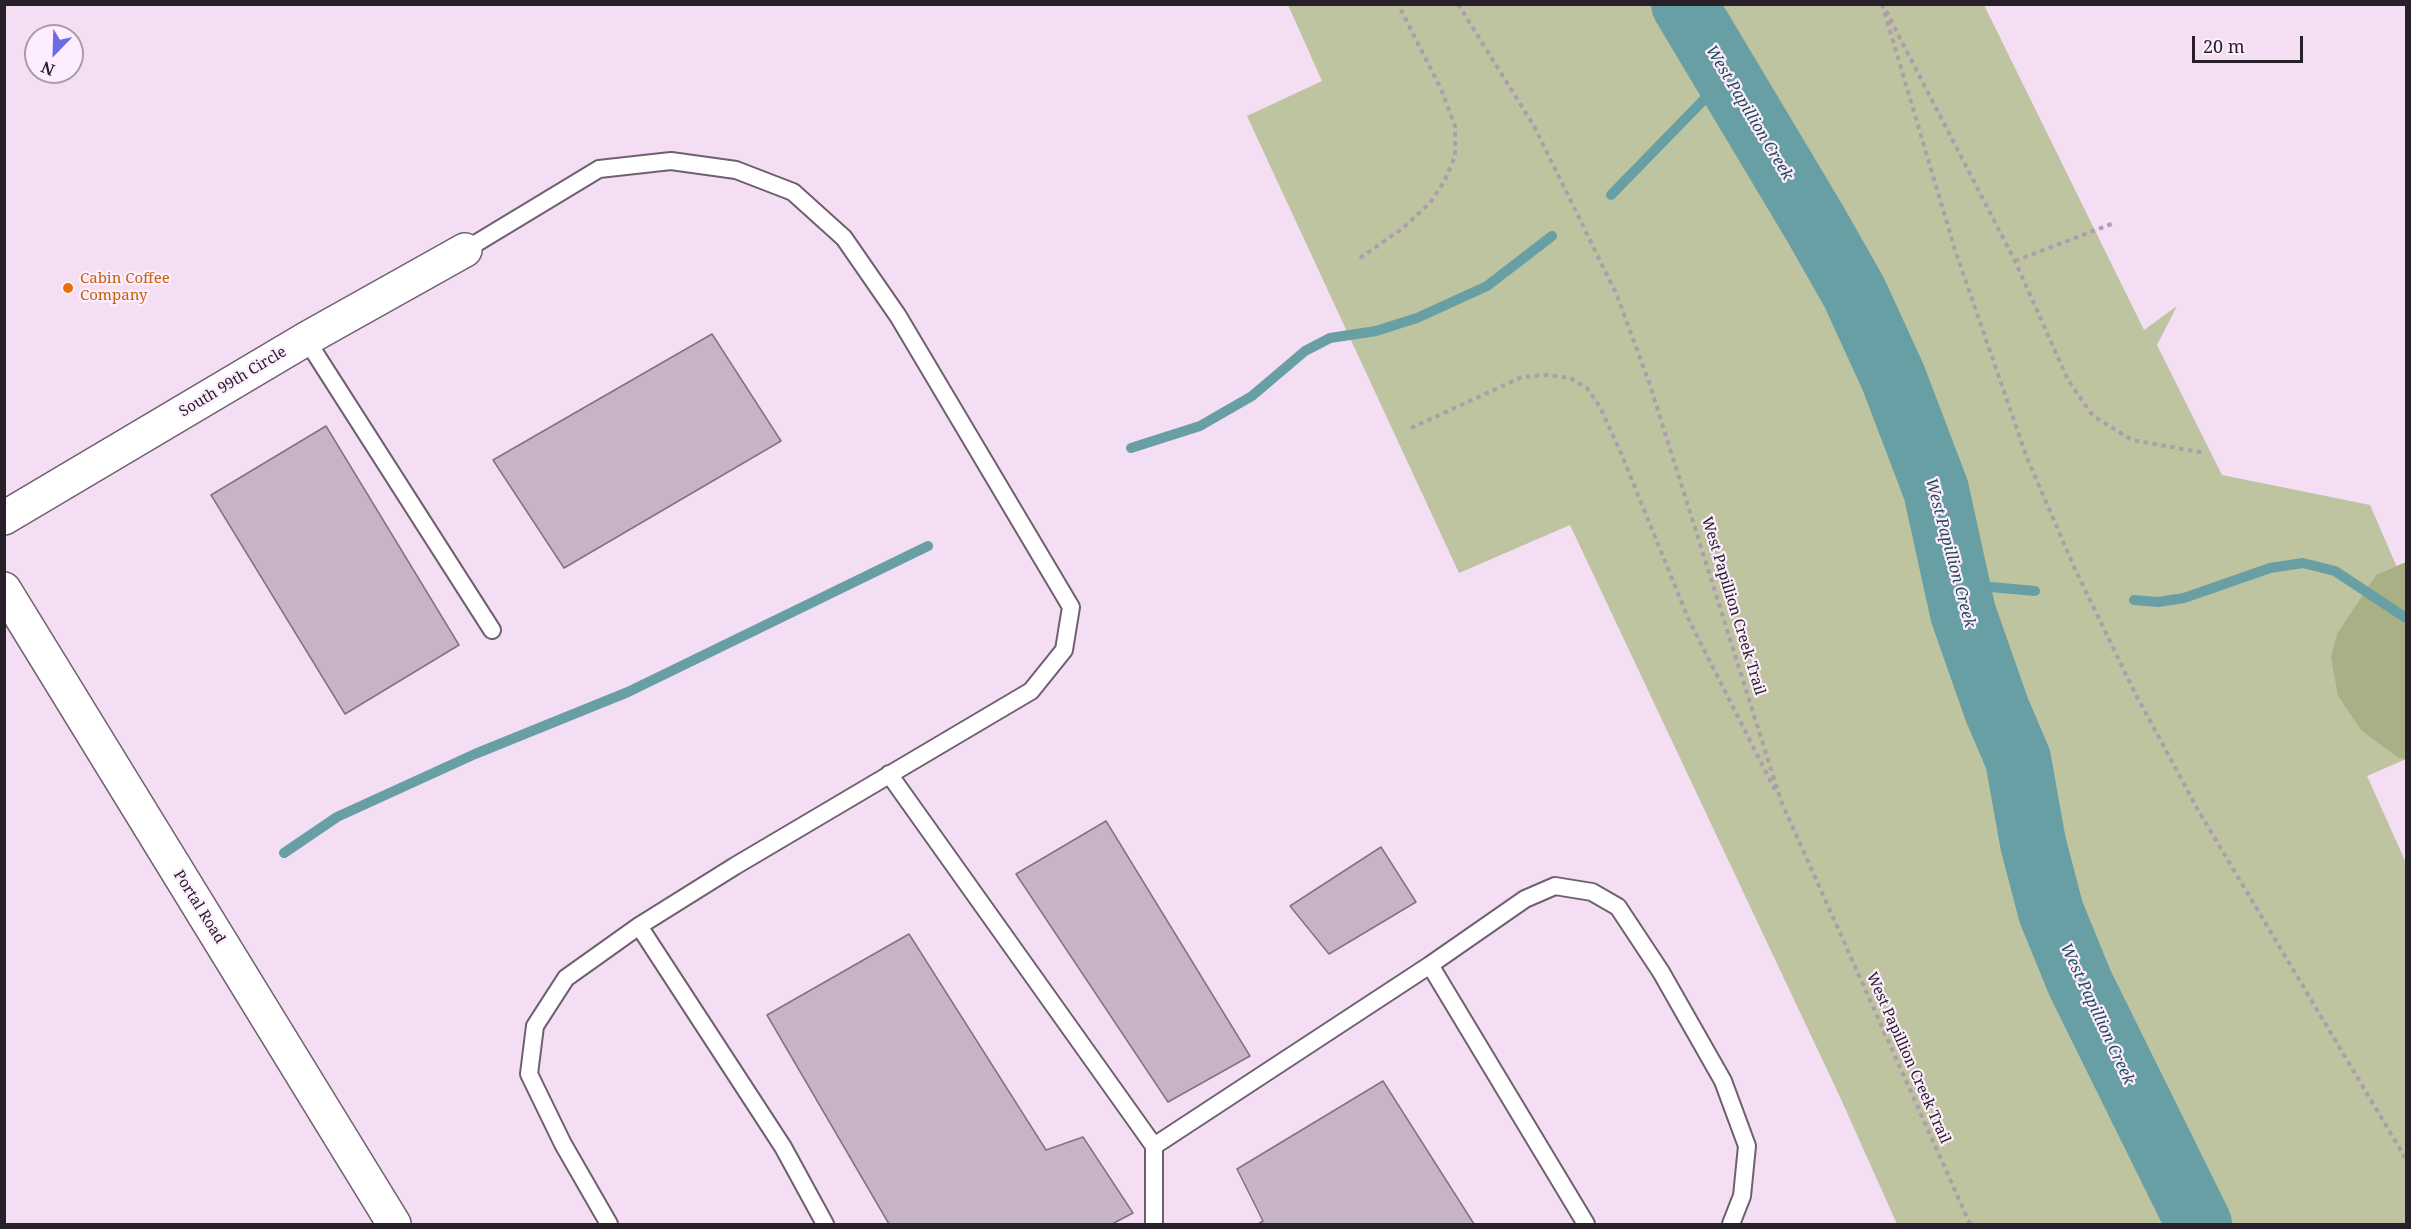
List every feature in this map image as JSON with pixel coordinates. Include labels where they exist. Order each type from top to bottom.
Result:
[{"type":"main road","name":"South 99th Circle","points":[[4,518],[306,339],[465,250]]},
{"type":"main road","name":"Portal Road","points":[[4,589],[394,1224]]},
{"type":"lane","points":[[465,250],[599,169],[671,161],[736,170],[793,192],[844,238],[898,316],[1071,607],[1064,650],[1031,691],[889,774],[639,926],[566,978],[535,1026],[529,1074],[563,1144],[609,1224]]},
{"type":"lane","points":[[306,339],[492,630]]},
{"type":"lane","points":[[889,774],[1154,1146],[1154,1224]]},
{"type":"lane","points":[[1154,1146],[1430,965],[1525,899],[1555,886],[1592,892],[1618,907],[1661,972],[1723,1081],[1747,1146],[1742,1196],[1731,1224]]},
{"type":"lane","points":[[639,926],[783,1147],[825,1224]]},
{"type":"lane","points":[[1430,965],[1586,1224]]},
{"type":"path","points":[[1360,258],[1403,228],[1430,203],[1445,180],[1455,156],[1455,126],[1441,89],[1398,4]]},
{"type":"path","name":"West Papillion Creek Trail","points":[[1458,4],[1534,126],[1616,293],[1649,382],[1781,801],[1970,1224]]},
{"type":"path","points":[[1882,4],[2015,261],[2068,380],[2093,416],[2132,440],[2205,453]]},
{"type":"path","points":[[1882,4],[1955,250],[2027,458],[2075,570],[2135,693],[2198,810],[2406,1160]]},
{"type":"path","points":[[2015,261],[2114,223]]},
{"type":"path","points":[[1411,428],[1522,377],[1548,375],[1570,378],[1587,388],[1600,407],[1621,453],[1688,618],[1781,801]]},
{"type":"green space","points":[[1288,5],[1984,5],[2144,330],[2177,306],[2157,345],[2222,475],[2370,505],[2406,588],[2406,759],[2367,776],[2406,863],[2406,1224],[1897,1224],[1840,1097],[1570,525],[1459,573],[1247,116],[1322,81]]},
{"type":"green space","points":[[2406,562],[2406,759],[2399,758],[2362,731],[2338,696],[2331,657],[2337,634],[2376,575]]},
{"type":"building","points":[[712,334],[781,441],[564,568],[493,460]]},
{"type":"building","points":[[326,426],[459,645],[345,714],[211,495]]},
{"type":"building","points":[[1106,821],[1250,1056],[1168,1102],[1016,874]]},
{"type":"building","points":[[1381,847],[1416,902],[1329,954],[1290,906]]},
{"type":"building","points":[[909,934],[1046,1150],[1083,1137],[1133,1213],[1112,1224],[889,1224],[767,1015]]},
{"type":"building","points":[[1383,1081],[1474,1224],[1258,1224],[1263,1221],[1237,1169]]},
{"type":"waterway","name":"West Papillion Creek","points":[[1684,4],[1854,292],[1893,377],[1936,490],[1963,613],[1997,710],[2018,759],[2033,843],[2051,912],[2080,983],[2199,1224]]},
{"type":"waterway","points":[[1611,195],[1726,77]]},
{"type":"waterway","points":[[1131,448],[1200,426],[1252,396],[1305,351],[1330,338],[1376,331],[1417,318],[1487,286],[1552,236]]},
{"type":"waterway","points":[[284,853],[337,817],[475,754],[628,692],[928,546]]},
{"type":"waterway","points":[[2134,600],[2158,602],[2184,598],[2270,568],[2303,563],[2335,571],[2406,618]]},
{"type":"waterway","points":[[1957,584],[2035,591]]},
{"type":"place","name":"Cabin Coffee Company","points":[[68,288]]}]
